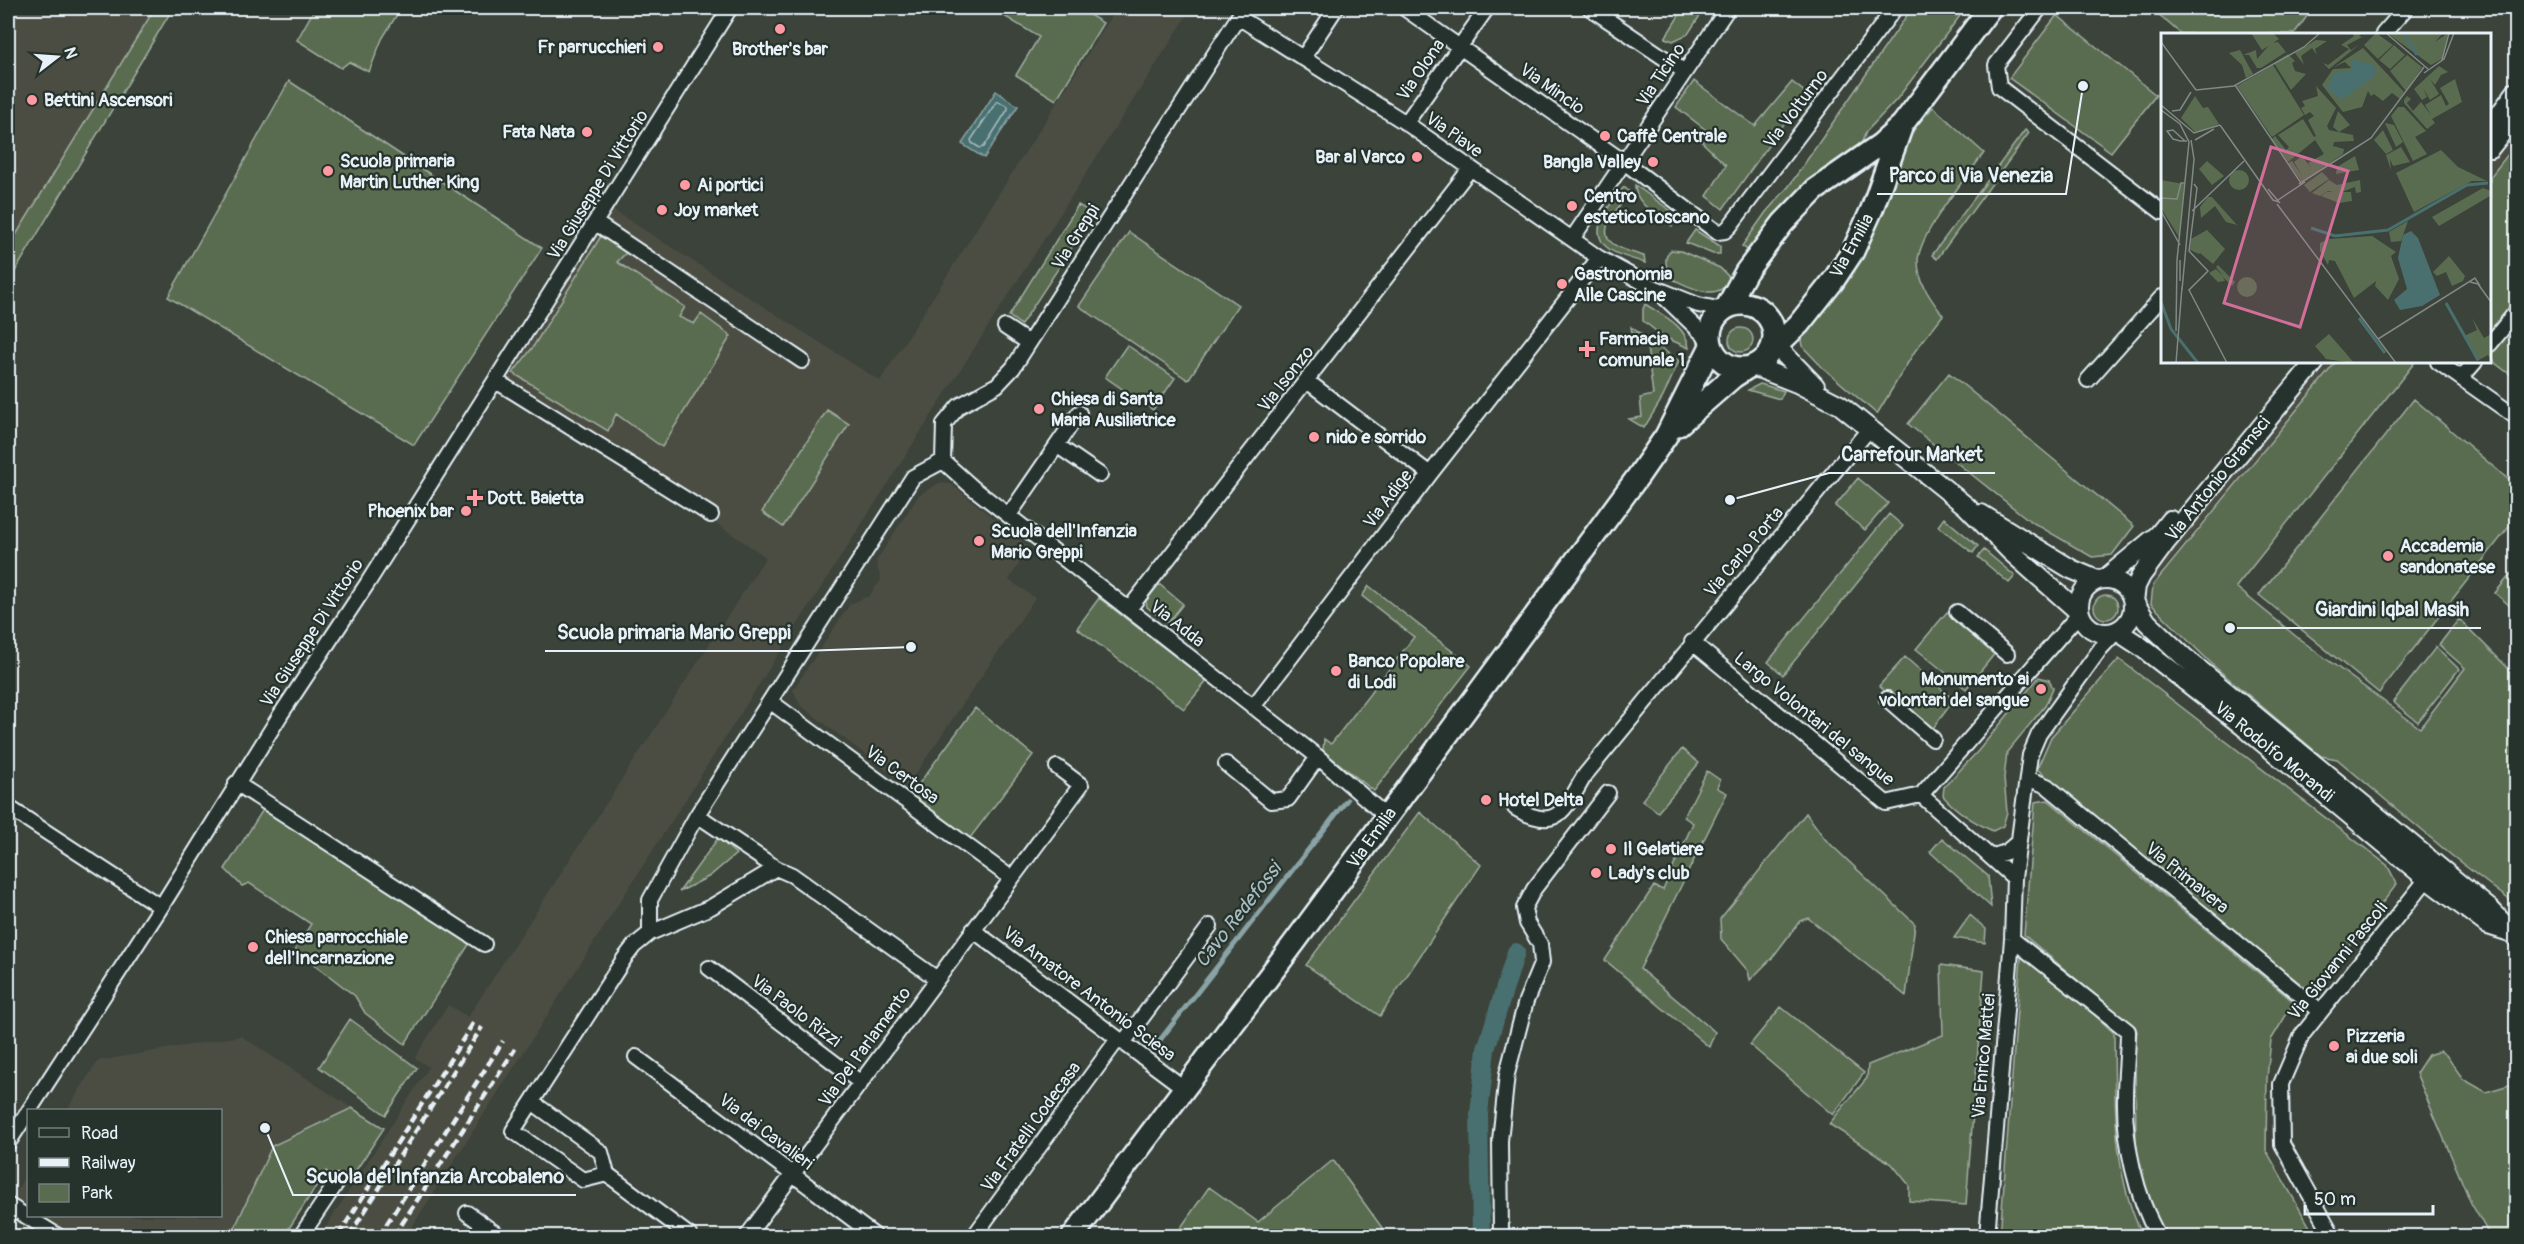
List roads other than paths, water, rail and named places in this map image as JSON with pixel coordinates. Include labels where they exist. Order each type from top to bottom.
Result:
[{"type":"main road","name":"Via Emilia","points":[[1725,308],[1740,280],[1757,256],[1796,209],[1831,178],[1881,144],[1902,125],[1990,8]]},
{"type":"main road","name":"Via Emilia","points":[[1775,343],[1799,324],[1817,303],[1856,245],[1872,209],[1902,125]]},
{"type":"main road","points":[[1745,303],[1756,306],[1767,314],[1773,324],[1775,343],[1766,358],[1750,367],[1729,366],[1720,360],[1711,343],[1711,326],[1725,308],[1745,303]]},
{"type":"main road","name":"Via Emilia","points":[[1073,1236],[1387,817],[1666,436],[1711,343]]},
{"type":"main road","name":"Via Emilia","points":[[1666,436],[1724,384],[1750,367]]},
{"type":"street","name":"Via Giuseppe Di Vittorio","points":[[30,1109],[160,907],[236,783],[367,584],[730,8]]},
{"type":"street","points":[[1303,58],[1336,8]]},
{"type":"street","name":"Via Mincio","points":[[1404,8],[1624,162],[1711,229],[1717,232],[1725,231]]},
{"type":"street","name":"Via Olona","points":[[1406,123],[1458,46],[1487,8]]},
{"type":"street","points":[[1590,8],[1685,72]]},
{"type":"street","name":"Via Ticino","points":[[1572,239],[1728,8]]},
{"type":"street","name":"Via Volturno","points":[[1725,231],[1895,8]]},
{"type":"street","points":[[2040,8],[1996,65],[1999,87],[2161,210]]},
{"type":"street","points":[[2384,33],[2406,8]]},
{"type":"street","name":"Via Piave","points":[[1241,12],[1303,58],[1406,123],[1599,258],[1648,285],[1698,305],[1725,308]]},
{"type":"street","name":"Via Greppi","points":[[943,461],[944,424],[959,406],[997,385],[1013,368],[1241,12]]},
{"type":"street","points":[[2491,126],[2517,92]]},
{"type":"street","points":[[2491,147],[2517,115]]},
{"type":"street","name":"Via Isonzo","points":[[1129,609],[1470,169]]},
{"type":"street","points":[[596,223],[802,361]]},
{"type":"street","name":"Via Adige","points":[[1253,707],[1430,474],[1599,258]]},
{"type":"street","name":"Via Piave","points":[[1648,285],[1687,317],[1711,343]]},
{"type":"street","points":[[2088,380],[2161,299]]},
{"type":"street","points":[[2491,343],[2517,312]]},
{"type":"street","points":[[1005,327],[1029,343]]},
{"type":"street","points":[[1775,343],[1799,372],[1828,398],[1870,428],[1966,506],[2010,551],[2080,613],[2085,622],[2098,632],[2117,631]]},
{"type":"street","name":"Via Antonio Gramsci","points":[[2101,579],[2158,535],[2300,363]]},
{"type":"street","name":"Via Antonio Gramsci","points":[[2133,602],[2141,576],[2166,542],[2314,363]]},
{"type":"street","points":[[2440,363],[2517,417]]},
{"type":"street","points":[[2462,377],[2474,363]]},
{"type":"street","points":[[1750,367],[1828,398]]},
{"type":"street","points":[[496,381],[711,514]]},
{"type":"street","points":[[1307,381],[1430,474]]},
{"type":"street","points":[[1009,515],[1079,413]]},
{"type":"street","name":"Via Carlo Porta","points":[[1692,642],[1870,428]]},
{"type":"street","points":[[1058,446],[1100,475]]},
{"type":"street","points":[[650,933],[650,900],[697,815],[913,477],[943,461]]},
{"type":"street","name":"Via Adda","points":[[943,461],[1318,757],[1387,817]]},
{"type":"street","points":[[1966,506],[2023,538],[2071,569],[2101,579],[2115,580],[2125,586],[2133,602],[2131,618],[2101,648],[2039,734],[2030,755],[2014,878]]},
{"type":"street","points":[[2014,878],[1921,795],[2080,613],[2082,593],[2101,579]]},
{"type":"street","name":"Via Rodolfo Morandi","points":[[2133,602],[2147,622],[2184,657],[2510,930]]},
{"type":"street","points":[[1957,612],[2007,654]]},
{"type":"street","name":"Via Rodolfo Morandi","points":[[2117,631],[2140,646],[2243,726],[2427,879],[2488,925],[2510,930]]},
{"type":"street","points":[[1515,808],[1534,818],[1556,817],[1567,805],[1586,775],[1692,642]]},
{"type":"street","name":"Largo Volontari del sangue","points":[[1692,642],[1886,802],[1921,795]]},
{"type":"street","points":[[1887,699],[1933,739]]},
{"type":"street","name":"Via Certosa","points":[[771,702],[1011,878]]},
{"type":"street","name":"Via Rodolfo Morandi","points":[[2283,739],[2292,757],[2422,863],[2427,879]]},
{"type":"street","points":[[1226,764],[1272,801],[1288,799],[1318,757]]},
{"type":"street","name":"Via Del Parlamento","points":[[747,1236],[1081,785],[1057,767]]},
{"type":"street","name":"Via Primavera","points":[[2027,778],[2047,786],[2320,1011]]},
{"type":"street","points":[[236,783],[484,944]]},
{"type":"street","points":[[1500,1233],[1500,1141],[1507,1074],[1526,1001],[1542,962],[1540,944],[1524,915],[1527,900],[1608,793]]},
{"type":"street","points":[[8,807],[160,907]]},
{"type":"street","points":[[697,815],[776,868],[792,875],[937,980]]},
{"type":"street","points":[[1991,857],[2006,852],[2019,841]]},
{"type":"street","points":[[607,1174],[583,1180],[513,1131],[624,959],[650,933],[711,907],[776,868]]},
{"type":"street","name":"Via Enrico Mattei","points":[[1987,1236],[2012,939],[2014,878]]},
{"type":"street","name":"Via Giovanni Pascoli","points":[[2333,1236],[2282,1144],[2281,1084],[2302,1035],[2427,879]]},
{"type":"street","name":"Via Fratelli Codecasa","points":[[974,1236],[1120,1041],[1210,926]]},
{"type":"street","name":"Via Amatore Antonio Sciesa","points":[[973,930],[1184,1088]]},
{"type":"street","points":[[2012,939],[2128,1032],[2124,1098],[2128,1144],[2144,1211],[2158,1236]]},
{"type":"street","name":"Via Paolo Rizzi","points":[[709,968],[861,1083]]},
{"type":"street","name":"Via dei Cavalieri","points":[[636,1057],[875,1236]]},
{"type":"street","points":[[532,1102],[601,1152],[607,1174],[690,1236]]},
{"type":"street","name":"Via Giuseppe Di Vittorio","points":[[8,1143],[27,1114]]},
{"type":"street","points":[[301,1236],[338,1182]]},
{"type":"street","points":[[8,1205],[27,1217]]},
{"type":"street","points":[[467,1213],[499,1236]]},
{"type":"street","points":[[27,1217],[58,1236]]},
{"type":"water","points":[[996,91],[1018,106],[984,158],[962,144]]},
{"type":"waterway","name":"Cavo Redefossi","points":[[1153,1049],[1347,800]]},
{"type":"waterway","points":[[1481,1236],[1479,1114],[1486,1049],[1516,952]]},
{"type":"railway","points":[[338,1236],[474,1022]]},
{"type":"railway","points":[[349,1236],[482,1027]]},
{"type":"railway","points":[[379,1236],[503,1041]]},
{"type":"railway","points":[[394,1236],[515,1049]]},
{"type":"place","name":"Brother's bar","points":[[780,29]]},
{"type":"place","name":"Fr parrucchieri","points":[[658,47]]},
{"type":"place","name":"Parco di Via Venezia","points":[[2083,86]]},
{"type":"place","name":"Bettini Ascensori","points":[[32,100]]},
{"type":"place","name":"Fata Nata","points":[[587,132]]},
{"type":"place","name":"Caffè Centrale","points":[[1605,136]]},
{"type":"place","name":"Bar al Varco","points":[[1417,157]]},
{"type":"place","name":"Bangla Valley","points":[[1653,162]]},
{"type":"place","name":"Scuola primaria Martin Luther King","points":[[328,171]]},
{"type":"place","name":"Ai portici","points":[[685,185]]},
{"type":"place","name":"Centro esteticoToscano","points":[[1572,206]]},
{"type":"place","name":"Joy market","points":[[662,210]]},
{"type":"place","name":"Gastronomia Alle Cascine","points":[[1562,284]]},
{"type":"place","name":"Farmacia comunale 1","points":[[1587,349]]},
{"type":"place","name":"Chiesa di Santa Maria Ausiliatrice","points":[[1039,409]]},
{"type":"place","name":"nido e sorrido","points":[[1314,437]]},
{"type":"place","name":"Dott. Baietta","points":[[475,498]]},
{"type":"place","name":"Carrefour Market","points":[[1730,500]]},
{"type":"place","name":"Phoenix bar","points":[[466,511]]},
{"type":"place","name":"Scuola dell'Infanzia Mario Greppi","points":[[979,541]]},
{"type":"place","name":"Accademia sandonatese","points":[[2388,556]]},
{"type":"place","name":"Giardini Iqbal Masih","points":[[2230,628]]},
{"type":"place","name":"Scuola primaria Mario Greppi","points":[[911,647]]},
{"type":"place","name":"Banco Popolare di Lodi","points":[[1336,671]]},
{"type":"place","name":"Monumento ai volontari del sangue","points":[[2041,689]]},
{"type":"place","name":"Hotel Delta","points":[[1486,800]]},
{"type":"place","name":"Il Gelatiere","points":[[1611,849]]},
{"type":"place","name":"Lady's club","points":[[1596,873]]},
{"type":"place","name":"Chiesa parrocchiale dell'Incarnazione","points":[[253,947]]},
{"type":"place","name":"Pizzeria ai due soli","points":[[2334,1046]]},
{"type":"place","name":"Scuola del'Infanzia Arcobaleno","points":[[265,1128]]}]
